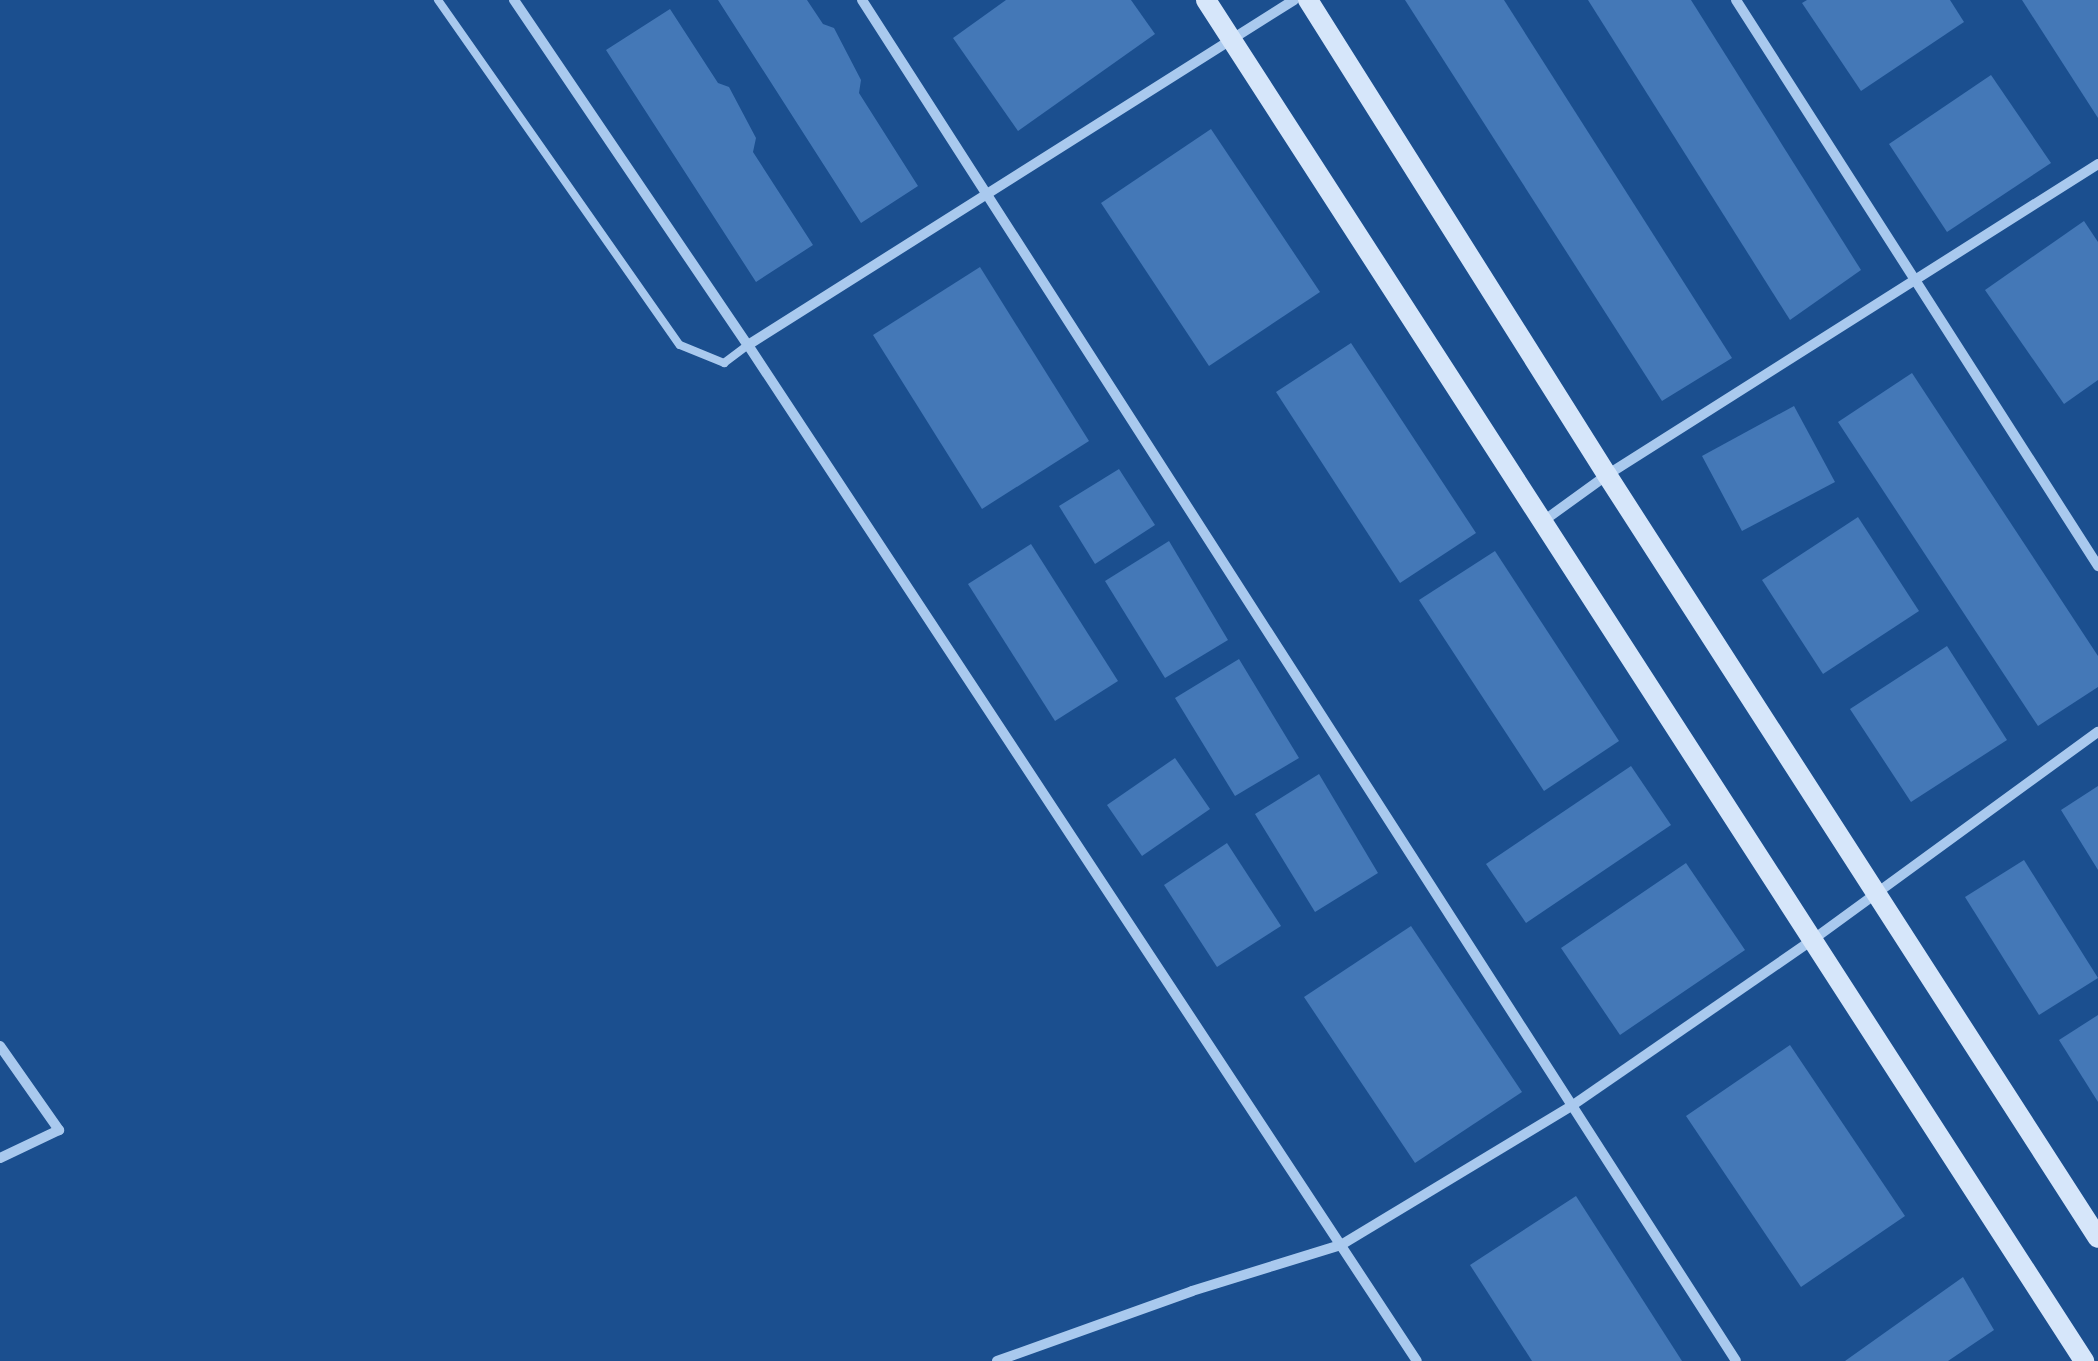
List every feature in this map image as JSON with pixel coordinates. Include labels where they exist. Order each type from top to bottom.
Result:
[{"type":"main road","points":[[1206,0],[2084,1361]]},
{"type":"main road","points":[[1308,0],[1873,892],[2098,1238]]},
{"type":"street","points":[[514,0],[748,345],[1417,1361]]},
{"type":"street","points":[[862,0],[1736,1361]]},
{"type":"street","points":[[748,345],[1294,0]]},
{"type":"street","points":[[1736,0],[2098,566]]},
{"type":"street","points":[[1542,522],[1607,475],[2098,164]]},
{"type":"street","points":[[997,1361],[1192,1291],[1340,1245],[1573,1105],[1811,941],[1873,892],[2098,732]]},
{"type":"street","points":[[0,1046],[60,1130],[0,1158]]},
{"type":"lane","points":[[438,0],[680,346],[724,363],[748,345]]},
{"type":"building","points":[[718,0],[807,0],[823,24],[834,28],[861,80],[859,93],[918,186],[861,223]]},
{"type":"building","points":[[1006,0],[1131,0],[1155,34],[1018,131],[953,38]]},
{"type":"building","points":[[1405,0],[1504,0],[1732,358],[1662,401]]},
{"type":"building","points":[[1588,0],[1691,0],[1861,270],[1790,320]]},
{"type":"building","points":[[1950,0],[1964,22],[1861,91],[1802,3]]},
{"type":"building","points":[[2022,0],[2098,0],[2098,118]]},
{"type":"building","points":[[670,9],[718,83],[729,87],[756,138],[753,152],[813,245],[756,282],[606,50]]},
{"type":"building","points":[[1991,75],[2051,163],[1947,232],[1889,144]]},
{"type":"building","points":[[1211,129],[1320,292],[1209,366],[1101,203]]},
{"type":"building","points":[[2084,221],[2098,242],[2098,380],[2064,404],[1985,290]]},
{"type":"building","points":[[980,267],[1089,441],[982,509],[873,335]]},
{"type":"building","points":[[1351,343],[1476,533],[1400,583],[1276,392]]},
{"type":"building","points":[[1912,373],[2098,656],[2098,687],[2038,726],[1838,422]]},
{"type":"building","points":[[1794,406],[1835,482],[1742,531],[1702,456]]},
{"type":"building","points":[[1119,469],[1155,525],[1095,564],[1059,506]]},
{"type":"building","points":[[1858,517],[1919,611],[1823,674],[1762,580]]},
{"type":"building","points":[[1169,541],[1228,640],[1165,678],[1105,581]]},
{"type":"building","points":[[1031,544],[1118,681],[1055,721],[968,584]]},
{"type":"building","points":[[1495,551],[1619,741],[1544,791],[1419,600]]},
{"type":"building","points":[[1947,646],[2007,740],[1911,802],[1850,709]]},
{"type":"building","points":[[1239,659],[1299,758],[1235,796],[1175,698]]},
{"type":"building","points":[[1175,758],[1210,809],[1142,856],[1107,805]]},
{"type":"building","points":[[1631,766],[1671,825],[1526,923],[1486,864]]},
{"type":"building","points":[[1319,774],[1378,873],[1315,912],[1255,814]]},
{"type":"building","points":[[2098,786],[2098,870],[2061,810]]},
{"type":"building","points":[[1227,843],[1281,926],[1217,967],[1164,885]]},
{"type":"building","points":[[2024,860],[2098,978],[2039,1015],[1965,897]]},
{"type":"building","points":[[1686,863],[1745,950],[1620,1035],[1561,948]]},
{"type":"building","points":[[1411,926],[1522,1092],[1415,1163],[1304,997]]},
{"type":"building","points":[[2098,1015],[2098,1102],[2059,1040]]},
{"type":"building","points":[[1790,1045],[1905,1216],[1801,1287],[1686,1116]]},
{"type":"building","points":[[1576,1196],[1682,1361],[1532,1361],[1470,1265]]},
{"type":"building","points":[[1963,1277],[1994,1330],[1948,1361],[1845,1361]]}]
